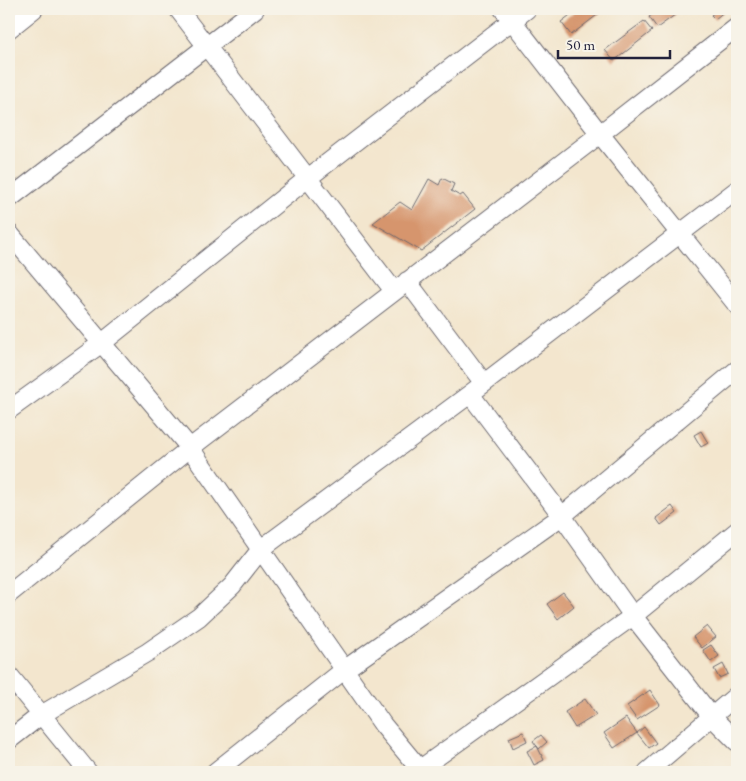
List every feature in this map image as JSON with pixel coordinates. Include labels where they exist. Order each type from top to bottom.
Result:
[{"type":"street","points":[[9,29],[34,9]]},
{"type":"street","points":[[178,9],[308,178],[483,382]]},
{"type":"street","points":[[9,199],[255,9]]},
{"type":"street","points":[[9,410],[102,343],[507,15],[527,9]]},
{"type":"street","points":[[507,15],[737,306]]},
{"type":"street","points":[[9,594],[190,448],[737,27]]},
{"type":"street","points":[[9,740],[40,715],[148,652],[199,617],[232,586],[261,548],[470,394],[483,382],[737,190]]},
{"type":"street","points":[[9,233],[190,448],[344,670],[419,771],[633,616],[737,530]]},
{"type":"street","points":[[215,772],[344,670],[562,516],[737,370]]},
{"type":"street","points":[[470,394],[562,516],[633,616],[712,717],[737,742]]},
{"type":"street","points":[[9,675],[88,772]]},
{"type":"street","points":[[647,772],[737,695]]},
{"type":"building","points":[[578,9],[605,9],[571,35],[561,22]]},
{"type":"building","points":[[660,9],[683,9],[657,28],[649,17]]},
{"type":"building","points":[[719,9],[726,10],[715,19],[711,15]]},
{"type":"building","points":[[644,21],[652,31],[614,61],[605,50]]},
{"type":"building","points":[[442,178],[454,184],[451,191],[460,196],[463,194],[475,209],[421,251],[373,223],[400,202],[412,210],[429,179],[439,185]]},
{"type":"building","points":[[701,431],[708,443],[701,447],[694,435]]},
{"type":"building","points":[[672,506],[677,513],[661,525],[656,518]]},
{"type":"building","points":[[563,592],[574,606],[558,619],[547,604]]},
{"type":"building","points":[[707,626],[716,637],[702,648],[693,637]]},
{"type":"building","points":[[711,645],[719,656],[711,662],[703,650]]},
{"type":"building","points":[[723,664],[728,674],[719,678],[714,669]]},
{"type":"building","points":[[650,690],[660,705],[637,720],[627,706]]},
{"type":"building","points":[[585,699],[596,715],[575,728],[565,712]]},
{"type":"building","points":[[626,718],[637,733],[614,748],[604,733]]},
{"type":"building","points":[[644,727],[656,743],[649,748],[637,733]]},
{"type":"building","points":[[523,732],[527,741],[513,748],[509,738]]},
{"type":"building","points":[[541,735],[547,742],[539,749],[533,741]]},
{"type":"building","points":[[537,746],[544,760],[534,765],[527,751]]}]
